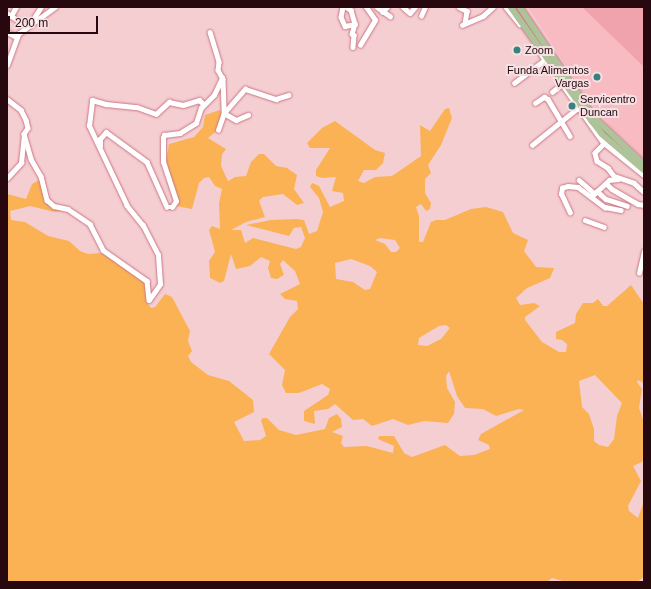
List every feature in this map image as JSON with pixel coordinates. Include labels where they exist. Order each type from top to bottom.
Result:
[{"type":"main road","points":[[511,7],[602,134],[644,170]]},
{"type":"main road","points":[[520,7],[595,118],[644,164]]},
{"type":"street","points":[[16,7],[9,16],[27,26]]},
{"type":"street","points":[[7,63],[17,37],[41,7]]},
{"type":"street","points":[[27,26],[54,7]]},
{"type":"street","points":[[343,7],[341,17],[345,26],[355,24]]},
{"type":"street","points":[[360,45],[375,20],[366,7]]},
{"type":"street","points":[[377,7],[382,12],[390,16]]},
{"type":"street","points":[[382,12],[388,7]]},
{"type":"street","points":[[403,7],[410,13],[415,7]]},
{"type":"street","points":[[421,16],[425,7]]},
{"type":"street","points":[[459,7],[468,11],[464,24],[478,19],[493,7]]},
{"type":"street","points":[[506,7],[605,143],[644,175]]},
{"type":"street","points":[[350,8],[355,24],[352,34],[354,35],[353,47]]},
{"type":"street","points":[[7,32],[17,37]]},
{"type":"street","points":[[210,32],[222,78],[224,112],[218,130]]},
{"type":"street","points":[[514,83],[545,60]]},
{"type":"street","points":[[103,158],[100,139],[106,132],[147,162],[166,207],[172,207],[176,201],[163,162],[164,135],[180,133],[196,122],[204,104],[214,95],[222,78]]},
{"type":"street","points":[[552,92],[562,84]]},
{"type":"street","points":[[224,112],[245,89],[276,99],[288,95]]},
{"type":"street","points":[[7,97],[21,110],[28,128],[24,134],[21,163],[7,178]]},
{"type":"street","points":[[535,103],[546,97],[570,136]]},
{"type":"street","points":[[24,134],[31,159],[41,176],[47,200],[54,206],[68,209],[90,224],[103,250],[147,281],[147,299],[150,300],[160,284],[158,255],[143,226],[127,206],[89,126],[92,100],[106,104],[137,107],[156,114],[169,102],[183,105],[199,100],[204,104]]},
{"type":"street","points":[[532,145],[560,120],[579,107]]},
{"type":"street","points":[[224,112],[236,120],[248,115]]},
{"type":"street","points":[[605,143],[596,151],[595,157],[611,172],[634,183],[644,192]]},
{"type":"street","points":[[611,172],[608,182],[612,189],[638,204],[644,205]]},
{"type":"street","points":[[594,194],[608,182],[624,179]]},
{"type":"street","points":[[578,180],[594,194],[605,207],[621,210]]},
{"type":"street","points":[[570,213],[562,201],[562,188],[568,186],[578,187],[626,206]]},
{"type":"street","points":[[585,220],[604,227]]},
{"type":"street","points":[[640,273],[644,252]]},
{"type":"shaded area","points":[[528,7],[583,7],[644,67],[644,158],[608,124],[584,94]]},
{"type":"shaded area","points":[[583,7],[644,7],[644,67],[583,8]]},
{"type":"shaded area","points":[[449,108],[452,118],[441,145],[428,165],[431,173],[425,179],[425,193],[431,203],[430,209],[426,211],[421,204],[416,207],[419,216],[419,242],[423,242],[431,222],[436,220],[445,220],[471,209],[486,207],[503,212],[513,233],[528,240],[524,251],[536,267],[554,268],[550,278],[527,288],[516,298],[520,305],[534,303],[540,306],[525,317],[525,320],[542,342],[559,352],[566,352],[567,344],[562,340],[556,339],[556,332],[575,323],[576,314],[583,303],[593,303],[598,299],[603,306],[607,306],[631,285],[644,304],[644,383],[638,380],[637,382],[642,389],[639,408],[644,422],[644,458],[642,462],[633,466],[641,481],[628,506],[629,511],[638,518],[644,501],[644,577],[637,582],[566,582],[552,578],[547,582],[7,582],[7,194],[26,199],[32,184],[39,180],[50,202],[65,210],[55,212],[30,206],[10,211],[11,220],[25,222],[48,236],[69,241],[80,251],[88,254],[102,253],[149,285],[148,304],[151,308],[155,307],[165,294],[172,297],[190,331],[188,341],[192,351],[188,356],[191,362],[208,375],[229,381],[253,400],[254,412],[234,422],[244,441],[260,440],[266,436],[261,420],[263,418],[267,418],[279,430],[296,435],[325,429],[329,418],[337,414],[341,419],[342,427],[332,432],[343,436],[341,443],[344,447],[367,446],[393,453],[394,446],[378,439],[379,436],[394,436],[404,453],[412,457],[445,445],[460,456],[474,455],[490,449],[489,445],[478,440],[481,434],[524,410],[519,409],[496,416],[483,409],[465,408],[457,396],[449,371],[446,376],[447,388],[455,402],[454,414],[448,423],[424,421],[408,425],[393,419],[372,426],[363,419],[353,420],[335,404],[328,409],[314,411],[315,424],[304,421],[304,411],[328,395],[330,389],[322,384],[299,393],[286,393],[282,385],[285,370],[269,354],[290,317],[298,309],[297,301],[285,299],[280,294],[300,284],[295,271],[283,260],[280,264],[284,275],[277,279],[271,278],[268,268],[270,261],[261,257],[250,266],[236,269],[231,254],[224,281],[220,283],[210,278],[209,261],[215,252],[209,230],[212,226],[220,229],[219,203],[222,189],[215,186],[209,177],[204,178],[199,183],[192,209],[176,206],[177,200],[166,161],[169,144],[194,137],[203,127],[205,115],[220,110],[222,115],[218,130],[208,138],[226,149],[222,154],[221,166],[228,181],[235,177],[246,176],[251,162],[259,154],[264,154],[276,166],[287,168],[297,175],[294,189],[304,203],[297,205],[283,194],[263,197],[259,201],[265,217],[246,222],[231,230],[241,230],[245,243],[253,238],[296,249],[301,247],[305,238],[301,227],[294,228],[289,236],[246,225],[271,220],[296,219],[304,220],[309,234],[317,231],[323,212],[319,198],[310,187],[312,183],[319,186],[330,207],[344,201],[343,193],[332,191],[336,177],[322,178],[316,176],[316,170],[330,148],[310,148],[307,143],[322,128],[335,121],[375,150],[385,153],[383,163],[376,170],[364,170],[358,181],[364,183],[375,177],[392,176],[421,156],[420,125],[430,131],[445,109]],"holes":[[[380,238],[395,240],[400,248],[396,252],[391,252],[385,244],[375,240]],[[351,259],[370,266],[377,272],[370,289],[365,290],[353,282],[336,279],[335,263]],[[446,325],[450,328],[441,339],[427,346],[418,345],[419,338],[439,326]],[[595,375],[622,403],[617,416],[614,439],[608,447],[599,445],[594,441],[594,429],[589,414],[582,407],[579,381]]]},
{"type":"place","name":"Zoom","points":[[517,50]]},
{"type":"place","name":"Funda Alimentos Vargas","points":[[597,77]]},
{"type":"place","name":"Servicentro Duncan","points":[[572,106]]}]
